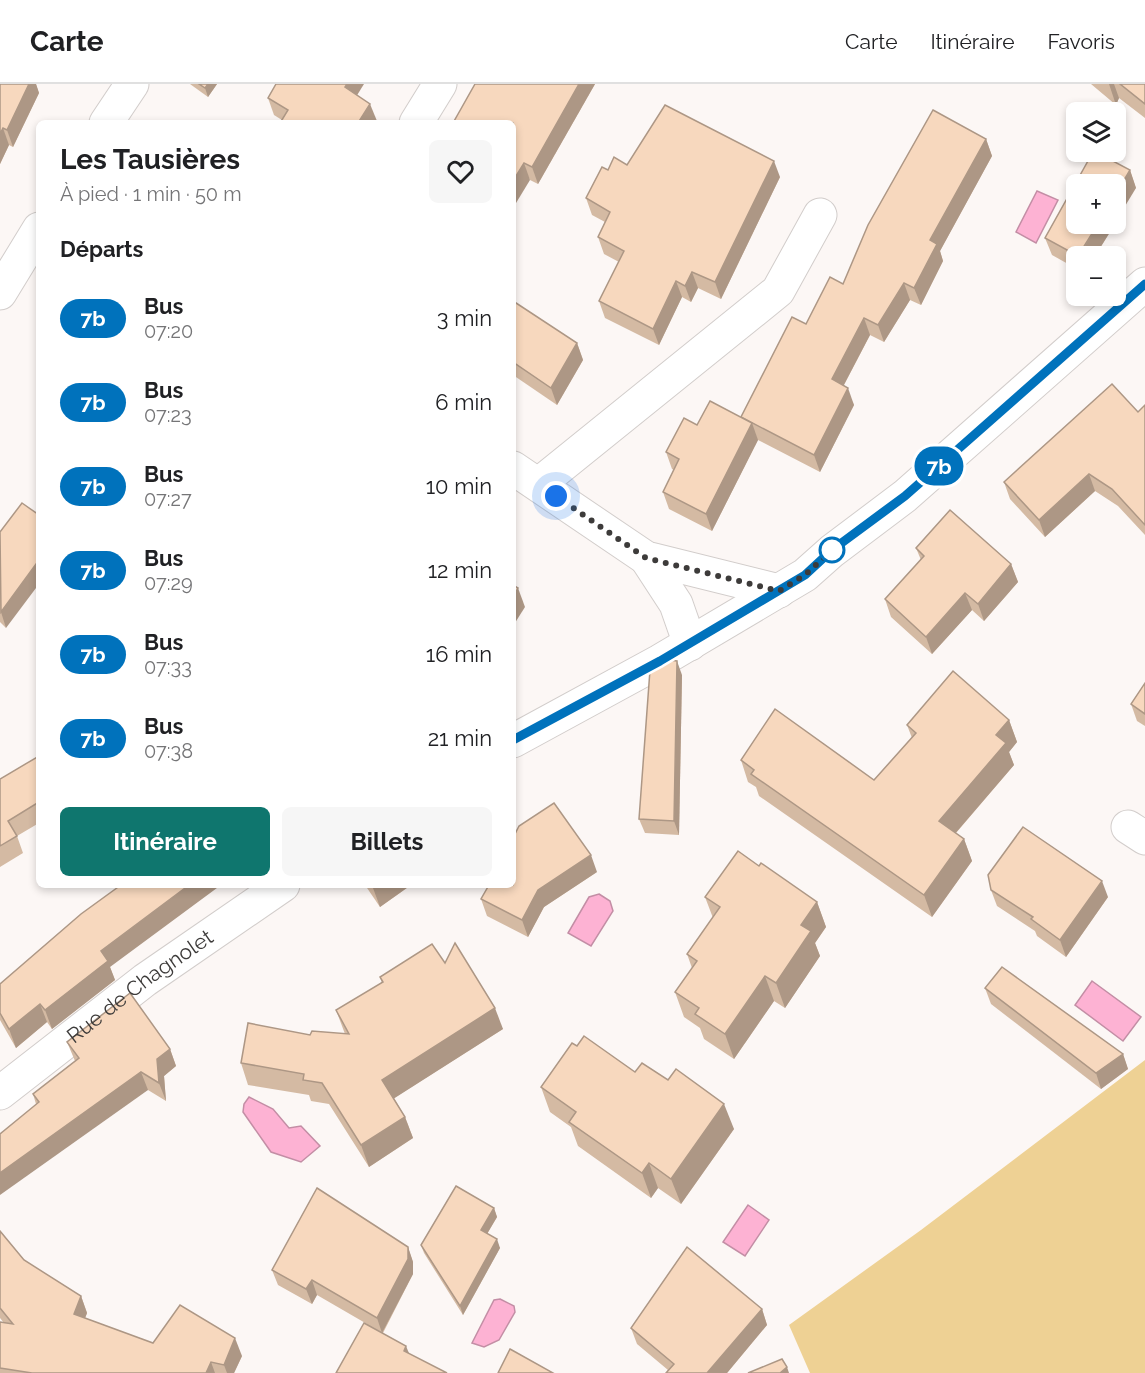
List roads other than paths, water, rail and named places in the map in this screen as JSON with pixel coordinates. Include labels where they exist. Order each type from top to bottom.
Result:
[{"type":"street","points":[[108,120],[132,84]]},
{"type":"street","points":[[418,120],[440,84]]},
{"type":"street","points":[[779,591],[646,558],[526,476],[778,291],[820,215]]},
{"type":"street","points":[[0,293],[36,234]]},
{"type":"street","points":[[516,739],[690,644],[805,575],[832,550],[905,496],[1145,284]]},
{"type":"street","points":[[646,558],[676,604],[690,644]]},
{"type":"street","name":"Rue de Chagnolet","points":[[0,1093],[145,980],[279,888]]}]
